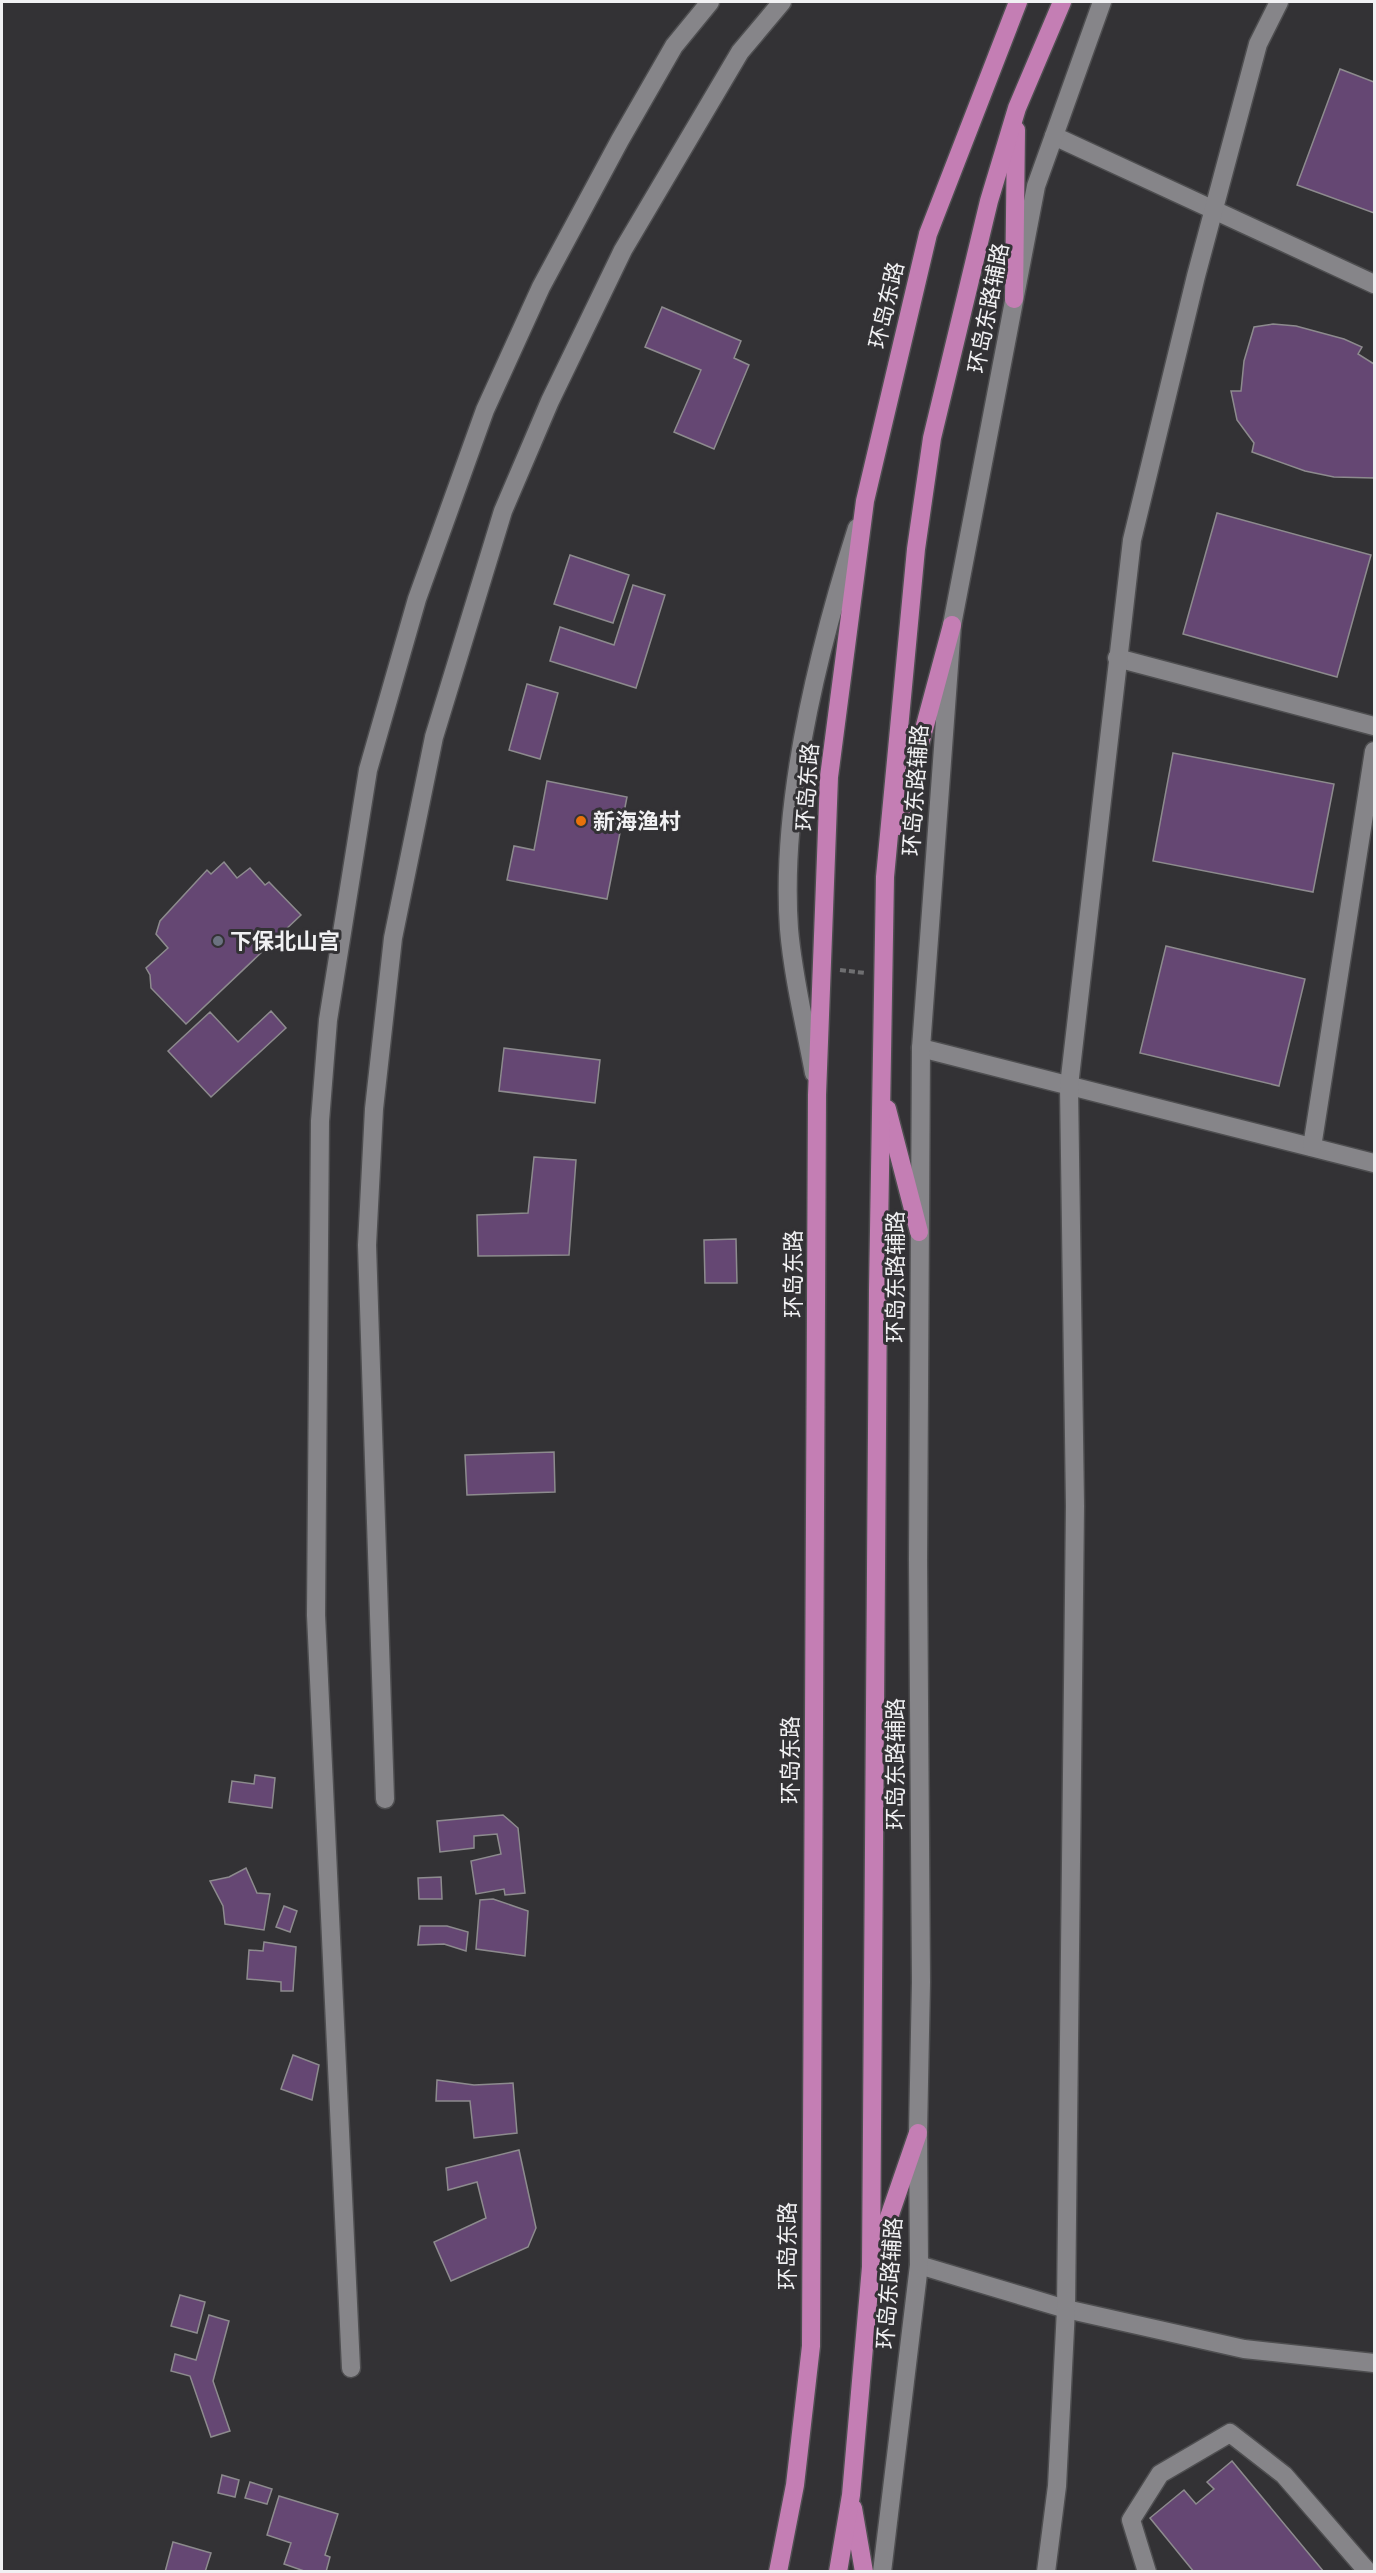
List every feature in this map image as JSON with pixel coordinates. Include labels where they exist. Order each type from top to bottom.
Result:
[{"type":"main road","name":"环岛东路","points":[[778,2571],[795,2485],[811,2346],[817,1095],[830,777],[865,501],[928,234],[1018,2]]},
{"type":"main road","points":[[838,2571],[851,2495],[871,2268],[881,1086],[885,877],[916,549],[932,438],[989,201],[1017,108],[1062,2]]},
{"type":"main road","points":[[1014,299],[1017,108]]},
{"type":"main road","points":[[885,877],[952,625]]},
{"type":"main road","points":[[881,1086],[920,1232]]},
{"type":"main road","points":[[871,2268],[918,2133]]},
{"type":"main road","points":[[851,2495],[864,2571]]},
{"type":"street","points":[[351,2368],[316,1615],[320,1122],[328,1020],[368,770],[417,599],[485,410],[541,287],[620,140],[674,46],[710,2]]},
{"type":"street","points":[[385,1798],[367,1245],[374,1109],[393,938],[434,737],[503,511],[550,401],[623,250],[740,52],[782,2]]},
{"type":"street","name":"环岛东路辅路","points":[[882,2571],[919,2265],[918,2133],[921,1982],[918,1571],[921,1048],[952,625],[1036,186],[1102,2]]},
{"type":"street","points":[[1046,2571],[1057,2486],[1066,2309],[1075,1506],[1069,1086],[1132,540],[1190,299],[1258,44],[1279,2]]},
{"type":"street","points":[[1054,136],[1374,284]]},
{"type":"street","points":[[817,1095],[789,930],[788,866],[801,753],[826,634],[865,501]]},
{"type":"street","points":[[1117,658],[1374,726]]},
{"type":"street","points":[[1312,1148],[1374,751]]},
{"type":"street","points":[[921,1048],[1374,1163]]},
{"type":"street","points":[[919,2265],[1066,2309],[1244,2349],[1374,2363]]},
{"type":"street","points":[[1147,2571],[1131,2520],[1160,2474],[1230,2433],[1284,2475],[1368,2571]]},
{"type":"path","points":[[822,967],[883,975]]},
{"type":"building","points":[[1340,69],[1374,82],[1374,213],[1297,185]]},
{"type":"building","points":[[662,307],[741,341],[734,358],[749,365],[714,449],[674,432],[701,370],[645,347]]},
{"type":"building","points":[[1273,324],[1296,326],[1344,339],[1362,347],[1358,354],[1374,364],[1374,478],[1334,477],[1305,471],[1252,452],[1254,443],[1237,420],[1231,391],[1241,391],[1244,361],[1254,327]]},
{"type":"building","points":[[1217,513],[1371,555],[1337,677],[1183,634]]},
{"type":"building","points":[[570,555],[629,575],[613,623],[554,604]]},
{"type":"building","points":[[633,585],[665,595],[636,688],[550,661],[560,627],[614,645]]},
{"type":"building","points":[[527,684],[558,693],[540,759],[509,750]]},
{"type":"building","points":[[1173,753],[1334,784],[1313,892],[1153,861]]},
{"type":"building","name":"新海渔村","points":[[547,781],[627,797],[607,899],[507,880],[514,846],[534,850]]},
{"type":"building","name":"下保北山宫","points":[[224,862],[237,878],[250,868],[265,885],[269,882],[301,915],[186,1024],[151,988],[150,975],[146,968],[168,948],[156,934],[160,921],[207,870],[211,874]]},
{"type":"building","points":[[1166,946],[1305,979],[1279,1086],[1140,1053]]},
{"type":"building","points":[[271,1011],[286,1028],[211,1097],[168,1051],[210,1012],[238,1042]]},
{"type":"building","points":[[504,1048],[600,1060],[595,1103],[499,1091]]},
{"type":"building","points":[[534,1157],[576,1160],[569,1255],[478,1256],[477,1215],[528,1213]]},
{"type":"building","points":[[736,1239],[737,1283],[705,1283],[704,1240]]},
{"type":"building","points":[[554,1452],[555,1492],[467,1495],[465,1455]]},
{"type":"building","points":[[255,1775],[275,1778],[272,1808],[229,1802],[232,1781],[254,1784]]},
{"type":"building","points":[[503,1815],[518,1828],[525,1893],[505,1895],[504,1889],[476,1894],[471,1861],[501,1854],[497,1834],[474,1836],[474,1848],[440,1852],[437,1821]]},
{"type":"building","points":[[246,1868],[257,1893],[270,1894],[264,1930],[225,1924],[223,1906],[210,1881],[229,1877]]},
{"type":"building","points":[[441,1877],[442,1899],[419,1899],[418,1878]]},
{"type":"building","points":[[493,1899],[528,1911],[525,1956],[476,1949],[480,1900]]},
{"type":"building","points":[[284,1906],[297,1911],[290,1932],[276,1927]]},
{"type":"building","points":[[420,1926],[447,1926],[468,1932],[466,1951],[444,1944],[418,1945]]},
{"type":"building","points":[[264,1942],[296,1947],[293,1991],[281,1991],[281,1982],[247,1979],[249,1950],[263,1951]]},
{"type":"building","points":[[293,2055],[319,2065],[312,2100],[281,2089]]},
{"type":"building","points":[[437,2080],[474,2085],[513,2083],[517,2133],[474,2138],[470,2101],[436,2101]]},
{"type":"building","points":[[519,2150],[536,2228],[528,2247],[451,2281],[434,2242],[486,2218],[477,2182],[448,2190],[446,2168]]},
{"type":"building","points":[[180,2295],[205,2302],[197,2333],[171,2326]]},
{"type":"building","points":[[209,2315],[229,2321],[213,2381],[230,2431],[211,2437],[190,2376],[171,2371],[175,2354],[196,2360]]},
{"type":"building","points":[[1232,2461],[1324,2572],[1194,2572],[1150,2518],[1184,2490],[1196,2504],[1214,2489],[1207,2482]]},
{"type":"building","points":[[222,2475],[239,2480],[235,2497],[218,2493]]},
{"type":"building","points":[[250,2482],[272,2489],[267,2504],[245,2498]]},
{"type":"building","points":[[279,2496],[338,2514],[325,2555],[330,2557],[326,2572],[307,2572],[284,2564],[291,2543],[267,2535]]},
{"type":"building","points":[[173,2542],[211,2553],[205,2572],[165,2572]]},
{"type":"place","name":"新海渔村","points":[[581,821]]},
{"type":"place","name":"下保北山宫","points":[[218,941]]}]
